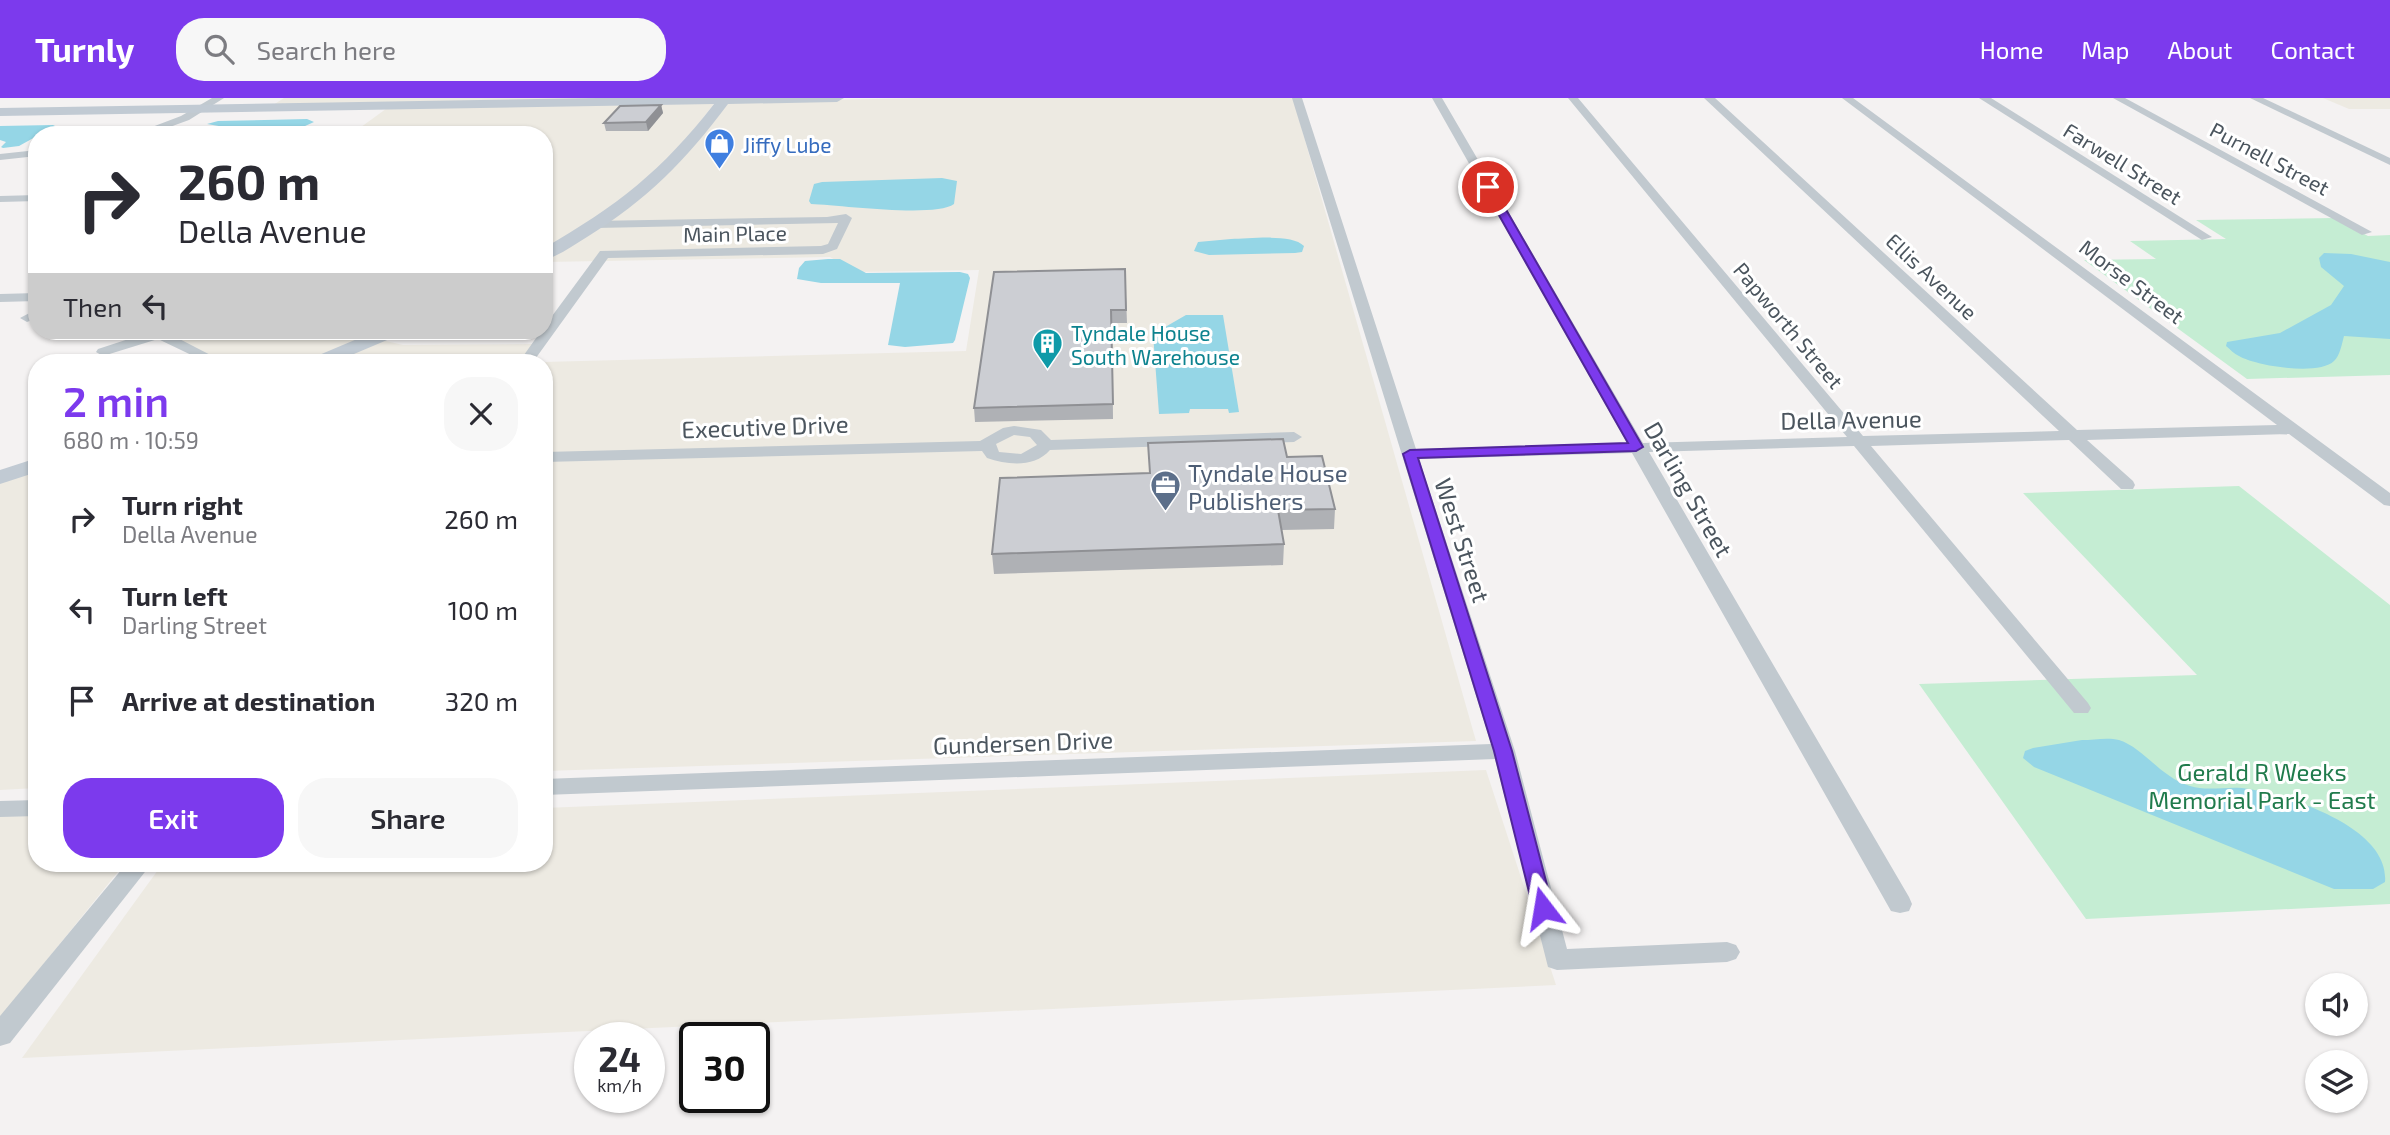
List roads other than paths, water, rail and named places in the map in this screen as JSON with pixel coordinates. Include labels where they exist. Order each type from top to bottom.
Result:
[{"type":"main road","points":[[0,112],[837,98]]},
{"type":"main road","points":[[553,250],[600,221],[664,172],[725,99]]},
{"type":"main road","points":[[338,354],[371,340]]},
{"type":"main road","points":[[0,477],[28,468]]},
{"type":"street","points":[[164,126],[185,118],[219,98]]},
{"type":"street","name":"West Street","points":[[1297,98],[1503,751],[1557,960],[1727,952]]},
{"type":"street","name":"Darling Street","points":[[1437,98],[1900,904]]},
{"type":"street","name":"Papworth Street","points":[[1573,98],[2081,708]]},
{"type":"street","name":"Ellis Avenue","points":[[1709,98],[2127,485]]},
{"type":"street","name":"Morse Street","points":[[1847,98],[2390,501]]},
{"type":"street","name":"Farwell Street","points":[[1984,98],[2206,237]]},
{"type":"street","name":"Purnell Street","points":[[2118,98],[2366,232]]},
{"type":"street","points":[[2255,98],[2390,162]]},
{"type":"street","points":[[0,157],[28,154]]},
{"type":"street","points":[[0,169],[28,155]]},
{"type":"street","points":[[0,199],[28,198]]},
{"type":"street","name":"Main Place","points":[[553,325],[604,254],[823,250],[833,246],[846,218],[827,221],[600,221]]},
{"type":"street","points":[[0,298],[28,297]]},
{"type":"street","points":[[103,352],[134,340]]},
{"type":"street","points":[[172,340],[200,354]]},
{"type":"street","name":"Della Avenue","points":[[1410,454],[2292,429]]},
{"type":"street","name":"Executive Drive","points":[[987,446],[993,437],[1018,430],[1041,436],[1045,445]]},
{"type":"street","name":"Executive Drive","points":[[987,446],[993,454],[1009,459],[1036,454],[1045,445],[1294,437]]},
{"type":"street","name":"Executive Drive","points":[[553,457],[987,446]]},
{"type":"street","name":"Gundersen Drive","points":[[553,787],[1503,751]]},
{"type":"street","points":[[0,809],[28,808]]},
{"type":"street","points":[[0,1035],[133,872]]},
{"type":"water","points":[[307,119],[314,122],[305,126],[207,124],[218,121]]},
{"type":"water","points":[[53,125],[55,126],[28,126],[28,141],[19,146],[3,148],[1,147],[6,142],[0,140],[0,126]]},
{"type":"water","points":[[942,178],[957,181],[954,204],[944,208],[886,210],[811,204],[809,201],[814,184],[822,182]]},
{"type":"water","points":[[1280,238],[1290,239],[1304,246],[1302,252],[1295,253],[1209,255],[1194,251],[1198,242]]},
{"type":"water","points":[[2324,253],[2351,254],[2390,262],[2390,339],[2344,336],[2334,361],[2326,366],[2302,369],[2247,360],[2226,346],[2227,342],[2280,333],[2331,305],[2344,286],[2321,267],[2319,258]]},
{"type":"water","points":[[840,259],[866,273],[968,274],[970,278],[955,340],[953,343],[905,347],[888,345],[900,283],[821,283],[797,279],[799,268],[805,261]]},
{"type":"water","points":[[1186,315],[1223,315],[1239,412],[1229,413],[1228,409],[1190,409],[1189,413],[1159,414],[1153,334]]},
{"type":"water","points":[[2082,740],[2119,740],[2136,749],[2179,782],[2190,786],[2242,788],[2311,807],[2355,830],[2371,845],[2382,862],[2385,882],[2373,889],[2334,889],[2034,767],[2023,758],[2025,751],[2033,748]]},
{"type":"place","name":"Jiffy Lube","points":[[720,171]]},
{"type":"place","name":"Tyndale House South Warehouse","points":[[1048,371]]},
{"type":"place","name":"Tyndale House Publishers","points":[[1165,513]]},
{"type":"park label","name":"Gerald R Weeks Memorial Park - East","points":[[2262,785]]}]
